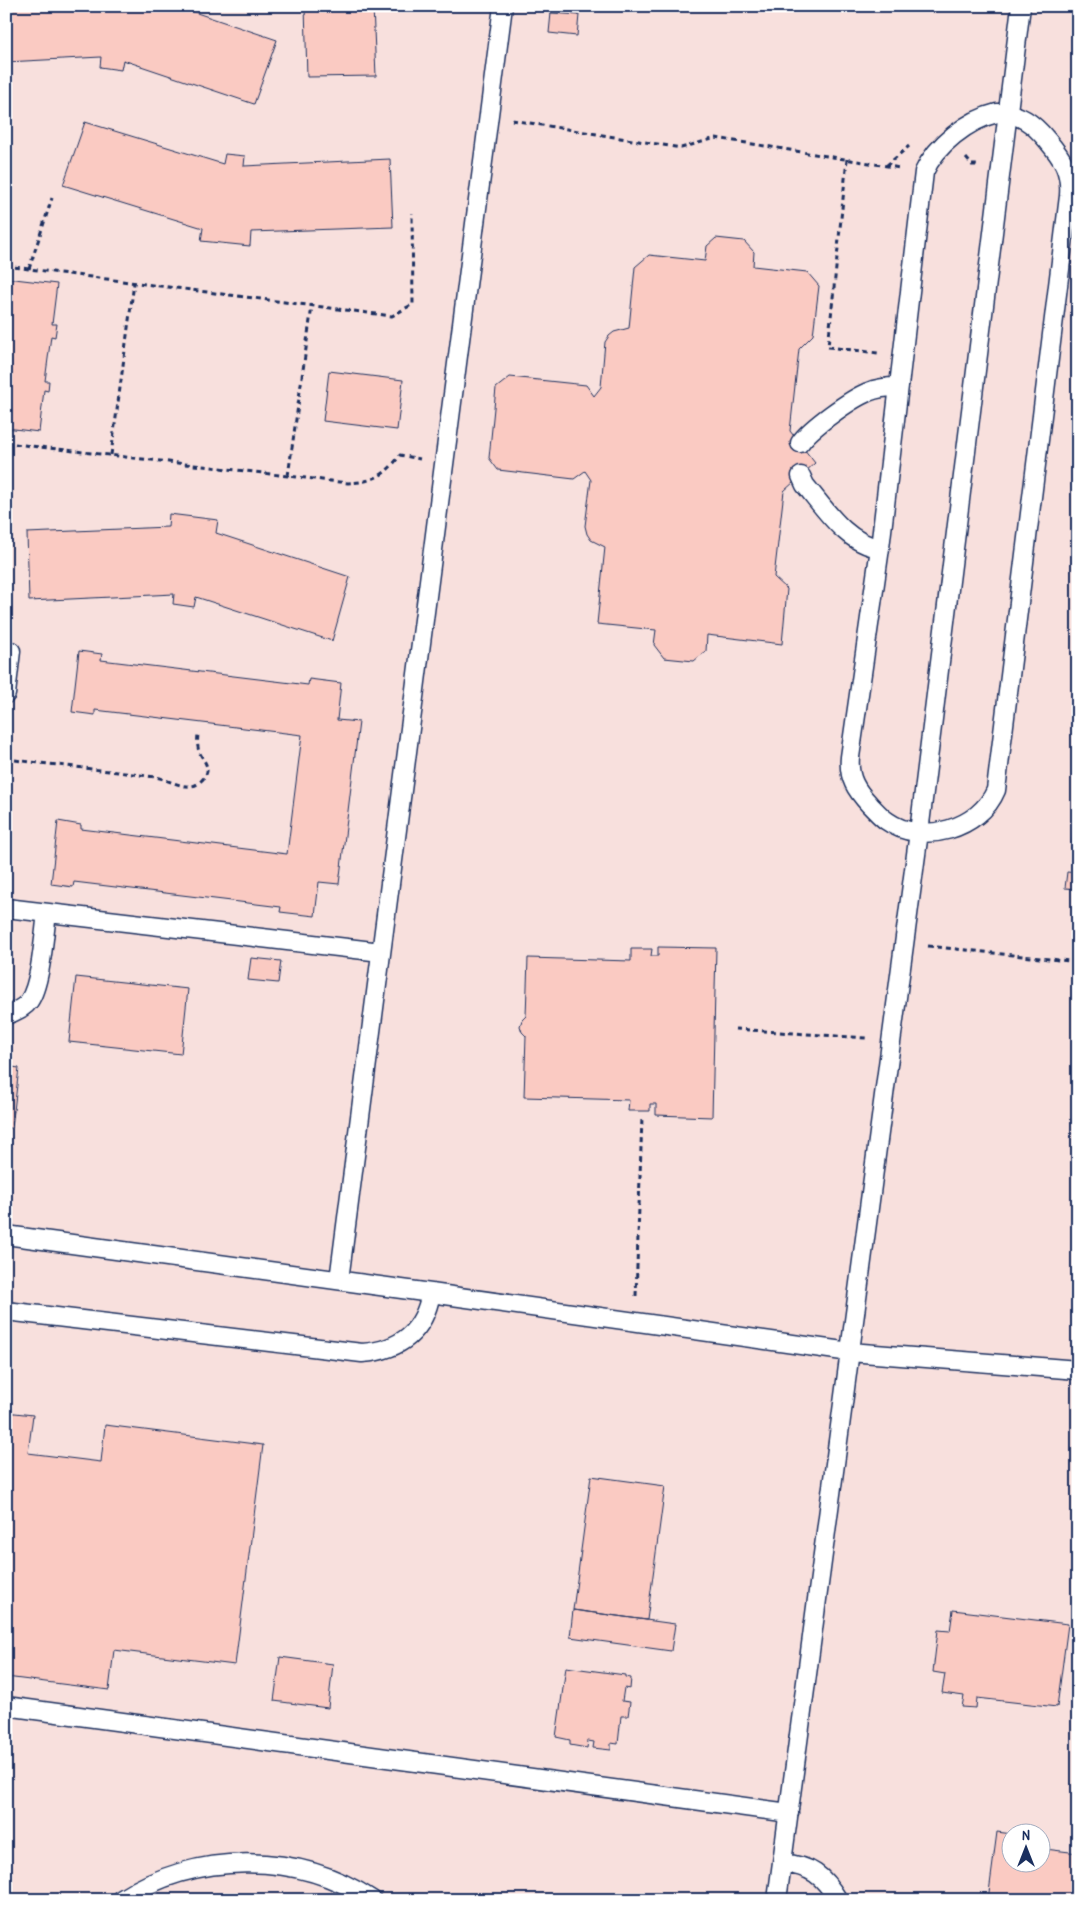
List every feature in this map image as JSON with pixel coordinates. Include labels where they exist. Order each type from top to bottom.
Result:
[{"type":"lane","points":[[339,1280],[504,6]]},
{"type":"lane","points":[[777,1900],[918,832],[1021,6]]},
{"type":"lane","points":[[1007,113],[1024,118],[1038,129],[1064,162],[1070,184],[1000,759],[994,794],[986,808],[978,815],[956,827],[947,830],[918,832],[901,828],[886,821],[857,790],[849,768],[880,548],[924,172],[934,153],[971,124],[988,115],[1007,113]]},
{"type":"lane","points":[[800,443],[806,434],[815,427],[867,392],[888,387],[898,387]]},
{"type":"lane","points":[[801,476],[805,486],[849,535],[863,545],[880,548]]},
{"type":"lane","points":[[6,694],[11,651]]},
{"type":"lane","points":[[6,908],[381,952]]},
{"type":"lane","points":[[6,1015],[18,1011],[28,1002],[35,990],[47,913]]},
{"type":"lane","points":[[6,1235],[850,1352],[1078,1370]]},
{"type":"lane","points":[[6,1310],[362,1353],[380,1352],[395,1346],[409,1337],[420,1324],[428,1309],[431,1293]]},
{"type":"lane","points":[[6,1706],[789,1813]]},
{"type":"lane","points":[[120,1900],[135,1890],[166,1876],[232,1863],[266,1863],[332,1878],[372,1900]]},
{"type":"lane","points":[[782,1863],[802,1866],[820,1876],[829,1885],[838,1900]]},
{"type":"path","points":[[489,116],[681,148],[716,138],[924,172]]},
{"type":"path","points":[[847,159],[828,346],[902,356]]},
{"type":"path","points":[[29,269],[52,198]]},
{"type":"path","points":[[6,266],[392,316],[413,304],[412,213]]},
{"type":"path","points":[[111,455],[134,283]]},
{"type":"path","points":[[288,476],[312,306]]},
{"type":"path","points":[[6,443],[348,483],[373,479],[384,474],[400,455],[444,464]]},
{"type":"path","points":[[6,759],[155,777],[186,787],[194,786],[201,782],[206,775],[207,766],[198,748],[198,732]]},
{"type":"path","points":[[928,936],[928,946],[1078,962]]},
{"type":"path","points":[[734,1029],[891,1040]]},
{"type":"path","points":[[635,1322],[642,1117]]},
{"type":"shaded area","points":[[6,6],[1078,6],[1078,1900],[6,1900]]},
{"type":"building","points":[[6,6],[176,6],[277,40],[254,104],[123,60],[121,70],[100,67],[101,57],[6,62]]},
{"type":"building","points":[[305,6],[373,6],[376,76],[307,77]]},
{"type":"building","points":[[551,13],[579,15],[577,36],[549,33]]},
{"type":"building","points":[[85,122],[223,164],[225,154],[245,156],[244,166],[390,159],[393,227],[251,232],[250,246],[201,241],[203,228],[63,185]]},
{"type":"building","points":[[716,238],[744,241],[754,252],[753,266],[807,272],[819,286],[813,335],[799,349],[790,431],[815,463],[784,491],[774,577],[787,589],[782,644],[707,635],[706,651],[694,661],[664,658],[654,645],[656,630],[597,624],[605,547],[591,540],[587,534],[585,526],[591,480],[585,471],[574,479],[498,470],[489,458],[496,388],[510,377],[586,385],[594,396],[601,387],[605,342],[614,332],[629,328],[635,267],[649,255],[705,261],[707,246]]},
{"type":"building","points":[[6,278],[57,284],[52,324],[57,324],[55,337],[51,336],[45,381],[49,381],[48,391],[44,390],[39,432],[6,428]]},
{"type":"building","points":[[329,371],[403,380],[397,430],[323,421]]},
{"type":"building","points":[[169,514],[218,520],[216,533],[350,577],[332,641],[196,597],[194,607],[173,604],[174,594],[29,601],[27,533],[168,527]]},
{"type":"building","points":[[79,651],[102,654],[101,660],[308,685],[309,679],[341,683],[337,720],[359,722],[339,884],[319,882],[315,916],[280,912],[281,907],[74,882],[73,887],[51,884],[58,821],[81,825],[81,829],[287,854],[302,735],[95,710],[95,715],[72,712]]},
{"type":"building","points":[[1076,812],[1078,812],[1078,849],[1071,848]]},
{"type":"building","points":[[1078,865],[1078,889],[1065,888],[1067,872],[1077,873]]},
{"type":"building","points":[[658,947],[716,948],[712,1117],[656,1115],[656,1104],[650,1104],[650,1111],[628,1111],[629,1100],[524,1097],[526,1036],[520,1026],[526,1016],[528,958],[631,961],[631,949],[652,949],[651,956],[658,956]]},
{"type":"building","points":[[251,958],[281,961],[278,983],[248,980]]},
{"type":"building","points":[[76,977],[188,989],[181,1054],[69,1042]]},
{"type":"building","points":[[6,1066],[19,1068],[12,1128],[6,1128]]},
{"type":"building","points":[[6,1412],[33,1415],[28,1453],[101,1462],[105,1425],[263,1445],[235,1665],[114,1650],[109,1690],[6,1677]]},
{"type":"building","points":[[591,1476],[665,1486],[647,1620],[573,1610]]},
{"type":"building","points":[[573,1610],[675,1624],[671,1651],[570,1637]]},
{"type":"building","points":[[953,1610],[1068,1624],[1057,1707],[977,1698],[976,1708],[962,1707],[964,1696],[942,1693],[945,1674],[933,1672],[938,1630],[950,1631]]},
{"type":"building","points":[[280,1657],[333,1664],[328,1708],[274,1701]]},
{"type":"building","points":[[566,1667],[625,1675],[625,1677],[631,1678],[630,1689],[624,1688],[622,1701],[630,1702],[628,1716],[621,1716],[618,1744],[611,1743],[611,1750],[593,1748],[594,1742],[588,1741],[587,1748],[570,1745],[570,1740],[556,1737]]},
{"type":"building","points":[[997,1832],[1002,1833],[1002,1874],[1052,1874],[1052,1850],[1078,1853],[1078,1900],[988,1900]]}]
